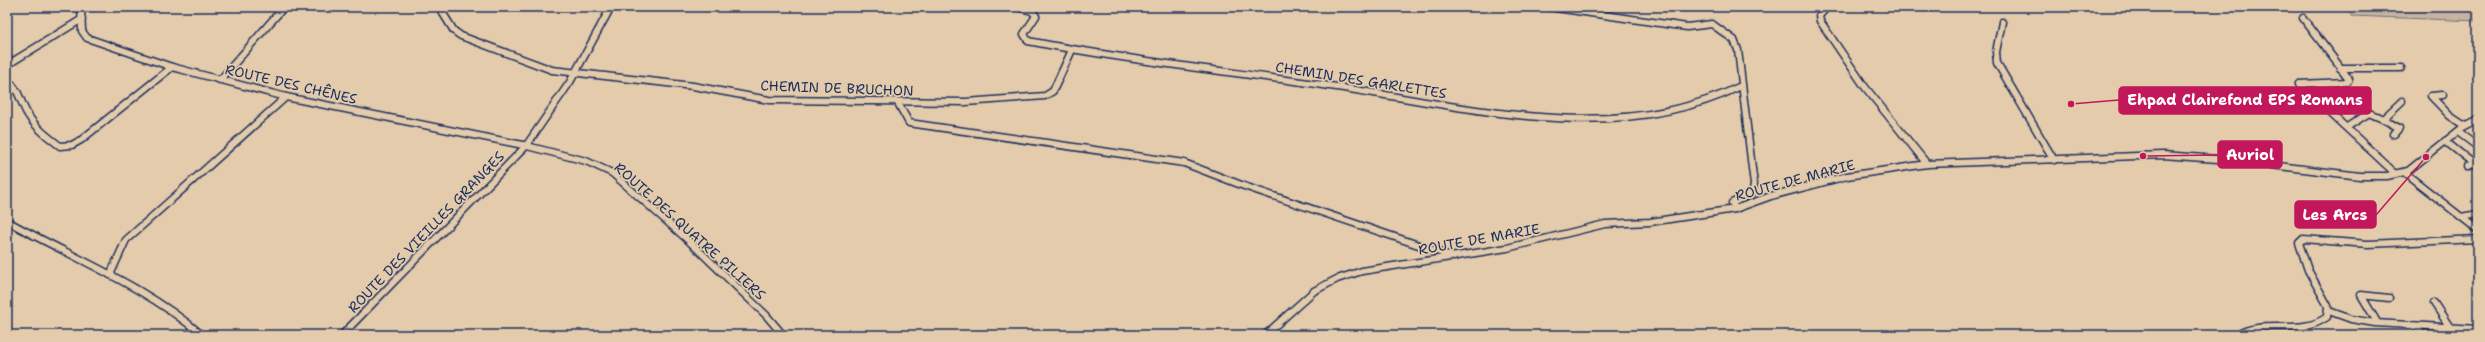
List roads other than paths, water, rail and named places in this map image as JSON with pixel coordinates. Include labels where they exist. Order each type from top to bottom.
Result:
[{"type":"street","name":"ROUTE DES CHÊNES","points":[[82,7],[82,31],[87,38],[172,67],[286,97],[526,146]]},
{"type":"street","points":[[220,80],[284,7]]},
{"type":"street","name":"CHEMIN DE BRUCHON","points":[[439,7],[454,31],[461,36],[552,70],[574,74],[693,86],[769,100],[898,103],[966,102],[1045,96],[1053,91],[1072,50]]},
{"type":"street","name":"ROUTE DES VIEILLES GRANGES","points":[[342,335],[526,146],[550,113],[574,74],[611,7]]},
{"type":"street","name":"CHEMIN DES GARLETTES","points":[[1017,7],[1032,11],[1036,16],[1024,34],[1028,41],[1072,50],[1530,117],[1605,117],[1693,107],[1741,86]]},
{"type":"street","points":[[1548,7],[1687,27],[1712,24],[1717,25],[1734,40],[1738,50],[1741,86],[1754,185],[1752,193],[1732,203],[1735,209]]},
{"type":"street","points":[[1827,7],[1819,16],[1820,21],[1865,87],[1927,164]]},
{"type":"street","points":[[2303,18],[2348,79],[2347,82],[2299,84],[2396,174]]},
{"type":"street","points":[[7,65],[82,19]]},
{"type":"street","points":[[2002,22],[1996,52],[1997,63],[2054,160]]},
{"type":"street","points":[[7,80],[18,89],[24,110],[33,122],[60,146],[65,147],[81,140],[172,67]]},
{"type":"street","points":[[2340,68],[2401,68]]},
{"type":"street","points":[[2443,95],[2431,96],[2450,116],[2465,126]]},
{"type":"street","points":[[110,275],[114,269],[116,254],[126,240],[286,97]]},
{"type":"street","points":[[2383,119],[2402,101]]},
{"type":"street","points":[[2350,102],[2399,128],[2394,134]]},
{"type":"street","points":[[898,103],[909,123],[1184,162],[1244,186],[1406,239],[1455,257]]},
{"type":"street","points":[[2347,127],[2369,113]]},
{"type":"street","points":[[2478,120],[2465,126],[2405,173],[2478,230]]},
{"type":"street","points":[[2458,132],[2478,147]]},
{"type":"street","points":[[2445,141],[2474,164],[2467,166]]},
{"type":"street","name":"ROUTE DES QUATRE PILIERS","points":[[526,146],[586,161],[612,173],[694,246],[766,315],[783,335]]},
{"type":"street","name":"ROUTE DE MARIE","points":[[1265,335],[1314,291],[1337,279],[1362,271],[1507,248],[1605,224],[1650,222],[1735,209],[1771,196],[1847,176],[1927,164],[2180,156],[2360,176],[2405,173]]},
{"type":"street","points":[[2462,217],[2478,214]]},
{"type":"street","points":[[7,221],[182,315],[202,335]]},
{"type":"street","points":[[2237,335],[2242,331],[2249,330],[2308,328],[2321,323],[2329,311],[2326,300],[2308,270],[2300,246],[2300,240],[2379,244],[2478,239]]},
{"type":"street","points":[[2378,322],[2361,295],[2389,298]]},
{"type":"street","points":[[2434,303],[2449,326]]},
{"type":"street","points":[[2329,311],[2354,319],[2378,322],[2415,326],[2422,324],[2478,329]]},
{"type":"street","points":[[2415,326],[2422,335]]},
{"type":"place","name":"Ehpad Clairefond EPS Romans","points":[[2071,104]]},
{"type":"place","name":"Auriol","points":[[2143,156]]},
{"type":"place","name":"Les Arcs","points":[[2426,157]]}]
